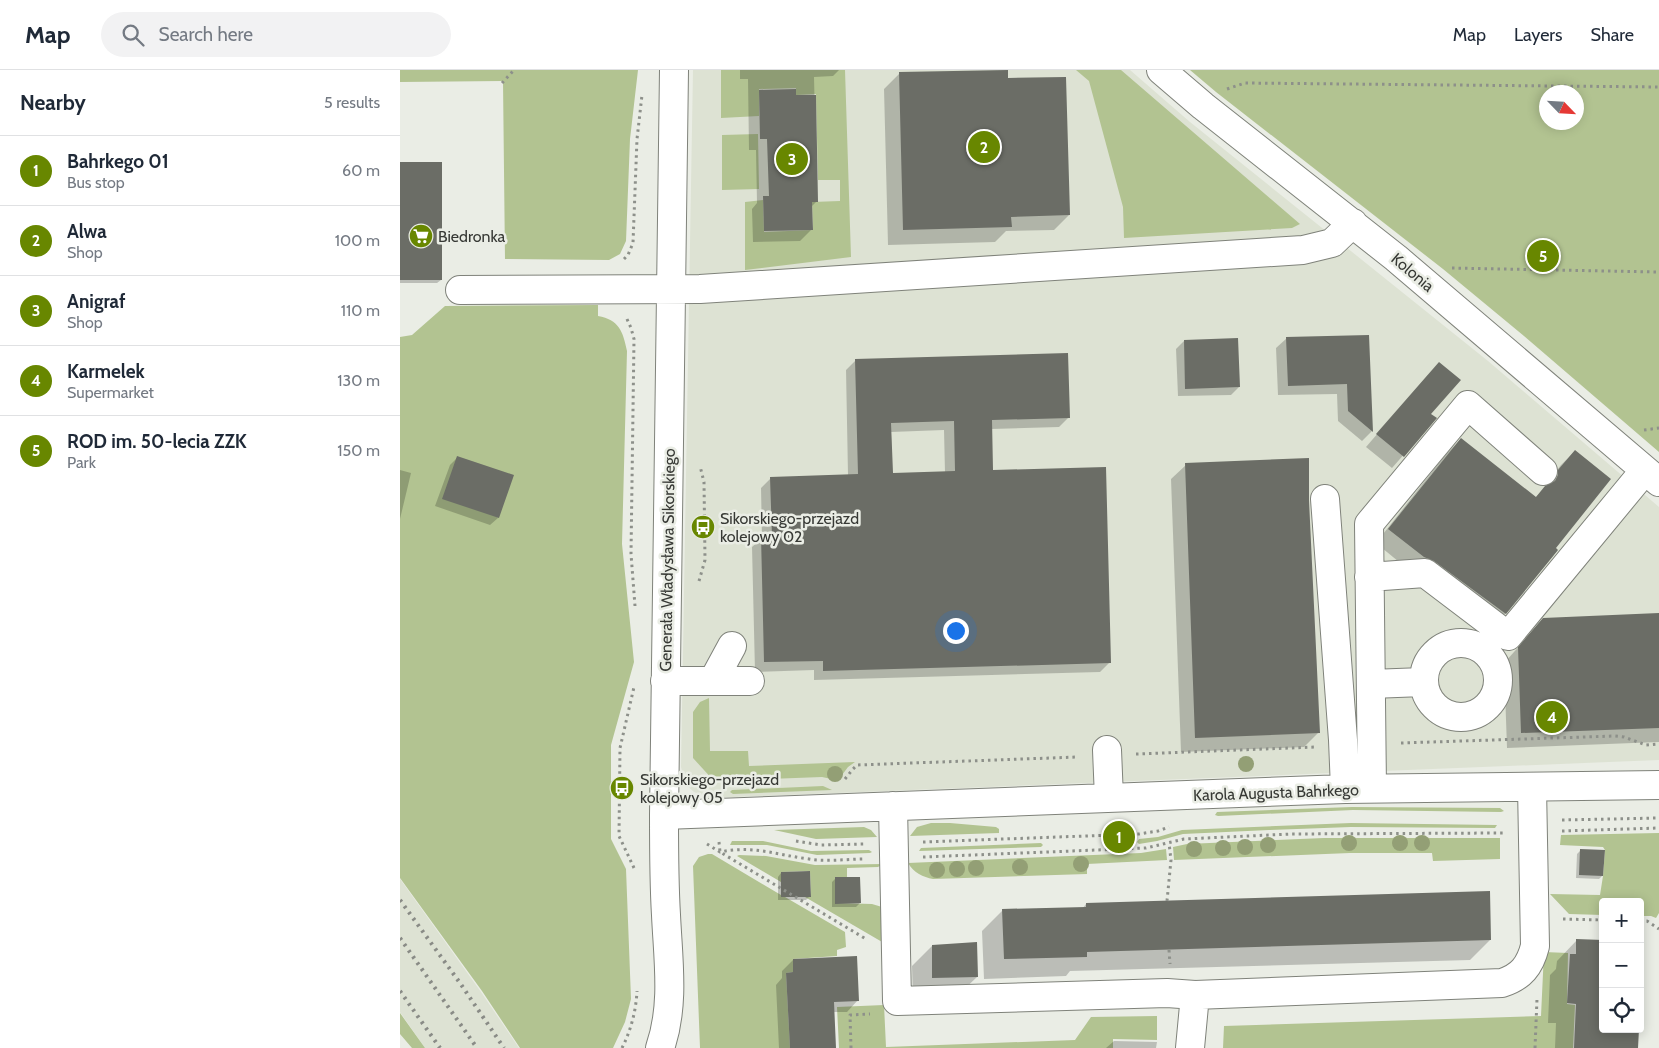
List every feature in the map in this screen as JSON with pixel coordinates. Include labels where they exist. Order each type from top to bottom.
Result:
[{"type":"street","name":"Generała Władysława Sikorskiego","points":[[660,1048],[665,1034],[669,996],[664,815],[674,70]]},
{"type":"street","name":"Kolonia","points":[[1161,70],[1396,258],[1652,476]]},
{"type":"street","points":[[460,290],[700,289],[1303,250],[1332,243],[1353,223]]},
{"type":"street","points":[[1372,788],[1369,524],[1468,405],[1543,471]]},
{"type":"street","points":[[1369,577],[1426,573],[1508,636],[1652,476]]},
{"type":"street","points":[[1325,499],[1345,789]]},
{"type":"street","points":[[713,681],[732,646]]},
{"type":"street","points":[[665,681],[750,681]]},
{"type":"street","points":[[1371,684],[1423,682]]},
{"type":"street","points":[[1107,753],[1109,798]]},
{"type":"street","name":"Karola Augusta Bahrkego","points":[[664,815],[1372,788],[1659,786]]},
{"type":"street","points":[[893,806],[897,1001],[1167,992],[1195,995],[1502,983],[1514,979],[1532,960],[1535,946],[1532,787]]},
{"type":"street","points":[[1190,1048],[1195,995]]},
{"type":"path","points":[[502,83],[514,70]]},
{"type":"path","points":[[1223,90],[1245,83],[1659,87]]},
{"type":"path","points":[[636,613],[630,554],[634,339],[628,320],[620,314],[609,313],[609,289],[610,267],[620,263],[628,255],[633,243],[637,138],[642,90]]},
{"type":"path","points":[[1450,268],[1659,272]]},
{"type":"path","points":[[635,682],[620,748],[619,836],[635,871]]},
{"type":"path","points":[[1371,745],[1614,736],[1624,737],[1646,745],[1659,744]]},
{"type":"path","points":[[841,785],[852,769],[858,766],[1107,753],[1343,746]]},
{"type":"path","points":[[790,840],[821,845],[894,850],[1140,848],[1156,847],[1184,840],[1291,834],[1533,826],[1659,818]]},
{"type":"path","points":[[720,852],[730,850],[761,850],[820,860],[894,850],[1139,834],[1178,825]]},
{"type":"path","points":[[1533,826],[1659,828]]},
{"type":"path","points":[[719,836],[720,852]]},
{"type":"path","points":[[702,842],[897,957]]},
{"type":"path","points":[[1167,901],[1171,860],[1170,843]]},
{"type":"path","points":[[1535,918],[1599,920]]},
{"type":"path","points":[[1644,921],[1658,928],[1659,922]]},
{"type":"path","points":[[1532,960],[1538,980],[1535,1048]]},
{"type":"path","points":[[622,1048],[627,1038],[636,1007],[637,990]]},
{"type":"shaded area","points":[[693,70],[1130,70],[1190,122],[1488,361],[1659,507],[1659,760],[709,798],[694,792],[685,784],[681,767]]},
{"type":"shaded area","points":[[400,879],[519,1048],[425,1048],[400,1012]]},
{"type":"green space","points":[[400,70],[638,70],[630,139],[626,241],[620,254],[609,260],[505,259],[503,81],[400,82]]},
{"type":"green space","points":[[721,70],[845,70],[851,257],[745,270],[745,202],[763,200],[764,232],[813,230],[812,202],[840,201],[840,180],[818,180],[816,94],[796,95],[796,88],[759,89],[759,116],[721,118]]},
{"type":"green space","points":[[1076,70],[1121,70],[1300,224],[1292,228],[1124,238],[1123,207],[1089,81]]},
{"type":"green space","points":[[1190,70],[1659,70],[1659,452],[1443,269]]},
{"type":"green space","points":[[758,134],[759,189],[722,190],[722,135]]},
{"type":"green space","points":[[598,305],[598,316],[611,320],[622,332],[627,351],[622,544],[634,662],[611,745],[611,839],[626,869],[631,999],[625,1022],[613,1048],[520,1048],[482,991],[400,878],[400,337],[412,335],[445,306]]},
{"type":"green space","points":[[709,698],[710,751],[748,751],[749,766],[855,762],[836,780],[822,777],[714,781],[693,758],[693,712],[700,702]]},
{"type":"green space","points":[[823,786],[832,790],[733,794],[730,792],[732,790]]},
{"type":"green space","points":[[1352,807],[1500,808],[1504,811],[1353,810],[1215,815],[1217,812]]},
{"type":"green space","points":[[931,823],[996,827],[999,829],[999,833],[910,836],[917,827]]},
{"type":"green space","points":[[1351,823],[1497,825],[1495,828],[1351,827],[1183,834],[1157,841],[1139,844],[1137,842],[1139,839],[1158,837],[1182,830]]},
{"type":"green space","points":[[864,827],[871,830],[877,837],[816,839],[774,830]]},
{"type":"green space","points":[[1659,833],[1659,913],[1656,918],[1644,916],[1644,898],[1599,898],[1599,915],[1569,914],[1550,894],[1600,895],[1605,850],[1603,847],[1560,845],[1561,835]]},
{"type":"green space","points":[[1324,838],[1500,838],[1500,859],[1433,861],[1432,853],[1350,853],[1174,860],[1173,847],[1187,844]]},
{"type":"green space","points":[[732,841],[763,841],[811,851],[869,850],[872,852],[817,855],[767,845],[730,845]]},
{"type":"green space","points":[[1041,843],[1043,845],[1041,847],[919,851],[921,848]]},
{"type":"green space","points":[[1166,849],[1167,860],[1087,864],[1087,874],[933,879],[919,874],[908,863],[1141,853]]},
{"type":"green space","points":[[712,854],[781,895],[781,897],[785,897],[845,932],[846,947],[837,950],[837,956],[793,959],[793,972],[786,973],[790,1048],[700,1048],[693,866],[699,857]]},
{"type":"green space","points":[[737,856],[766,856],[815,865],[883,864],[878,867],[847,868],[847,877],[835,877],[835,903],[872,904],[882,907],[889,946],[805,897],[811,896],[810,871],[781,872],[781,882]]},
{"type":"green space","points":[[1544,952],[1568,953],[1567,1004],[1575,1005],[1573,1048],[1223,1048],[1224,1026],[1541,1016]]},
{"type":"green space","points":[[884,1005],[886,1047],[1075,1040],[1091,1017],[1157,1016],[1157,1040],[1113,1039],[1113,1048],[839,1048],[837,1007]]},
{"type":"green space","points":[[400,1013],[425,1048],[412,1048],[400,1034]]},
{"type":"building","points":[[1008,70],[1008,78],[1066,77],[1070,215],[1011,217],[1012,227],[903,230],[899,72]]},
{"type":"building","points":[[796,89],[796,95],[816,95],[818,202],[812,202],[813,230],[764,231],[763,196],[769,196],[767,139],[760,139],[759,90]]},
{"type":"building","name":"Biedronka","points":[[400,162],[442,162],[442,280],[400,280]]},
{"type":"building","points":[[1369,335],[1373,432],[1348,411],[1347,384],[1288,386],[1286,337]]},
{"type":"building","points":[[1238,338],[1240,387],[1185,389],[1184,340]]},
{"type":"building","points":[[1068,353],[1070,418],[992,420],[993,470],[1106,467],[1111,663],[823,671],[823,661],[764,662],[761,536],[772,536],[770,477],[858,474],[855,359]],"holes":[[[954,421],[955,471],[893,473],[891,423]]]},
{"type":"building","points":[[1439,362],[1461,380],[1431,414],[1437,418],[1404,457],[1376,434]]},
{"type":"building","points":[[1461,438],[1536,497],[1545,486],[1555,481],[1558,470],[1575,450],[1611,479],[1556,548],[1558,550],[1506,614],[1434,561],[1424,557],[1388,529]]},
{"type":"building","points":[[457,456],[514,475],[499,518],[442,499]]},
{"type":"building","points":[[1309,458],[1309,500],[1320,733],[1195,738],[1185,463]]},
{"type":"building","points":[[1659,613],[1659,728],[1521,733],[1518,647],[1543,618]]},
{"type":"building","points":[[1580,849],[1605,850],[1603,876],[1579,875]]},
{"type":"building","points":[[810,871],[811,897],[781,897],[781,872]]},
{"type":"building","points":[[835,877],[860,877],[861,903],[835,904]]},
{"type":"building","points":[[1490,891],[1491,940],[1087,952],[1087,957],[1004,959],[1002,909],[1086,907],[1086,903]]},
{"type":"building","points":[[1576,939],[1599,940],[1599,1033],[1639,1033],[1638,1048],[1574,1048],[1576,1004],[1567,1003],[1570,954],[1576,954]]},
{"type":"building","points":[[977,942],[978,977],[932,978],[932,945]]},
{"type":"building","points":[[857,956],[859,1001],[834,1002],[836,1048],[790,1048],[786,973],[793,972],[793,959]]},
{"type":"railway","points":[[400,900],[504,1048]]},
{"type":"railway","points":[[400,938],[477,1048]]},
{"type":"railway","points":[[400,991],[440,1048]]},
{"type":"place","name":"Alwa","points":[[984,147]]},
{"type":"place","name":"Anigraf","points":[[792,159]]},
{"type":"place","name":"Biedronka","points":[[421,236]]},
{"type":"place","name":"ROD im. 50-lecia ZZK","points":[[1543,256]]},
{"type":"place","name":"Sikorskiego-przejazd kolejowy 02","points":[[703,527]]},
{"type":"place","name":"Karmelek","points":[[1552,717]]},
{"type":"place","name":"Sikorskiego-przejazd kolejowy 05","points":[[622,788]]},
{"type":"place","name":"Bahrkego 01","points":[[1119,837]]}]
